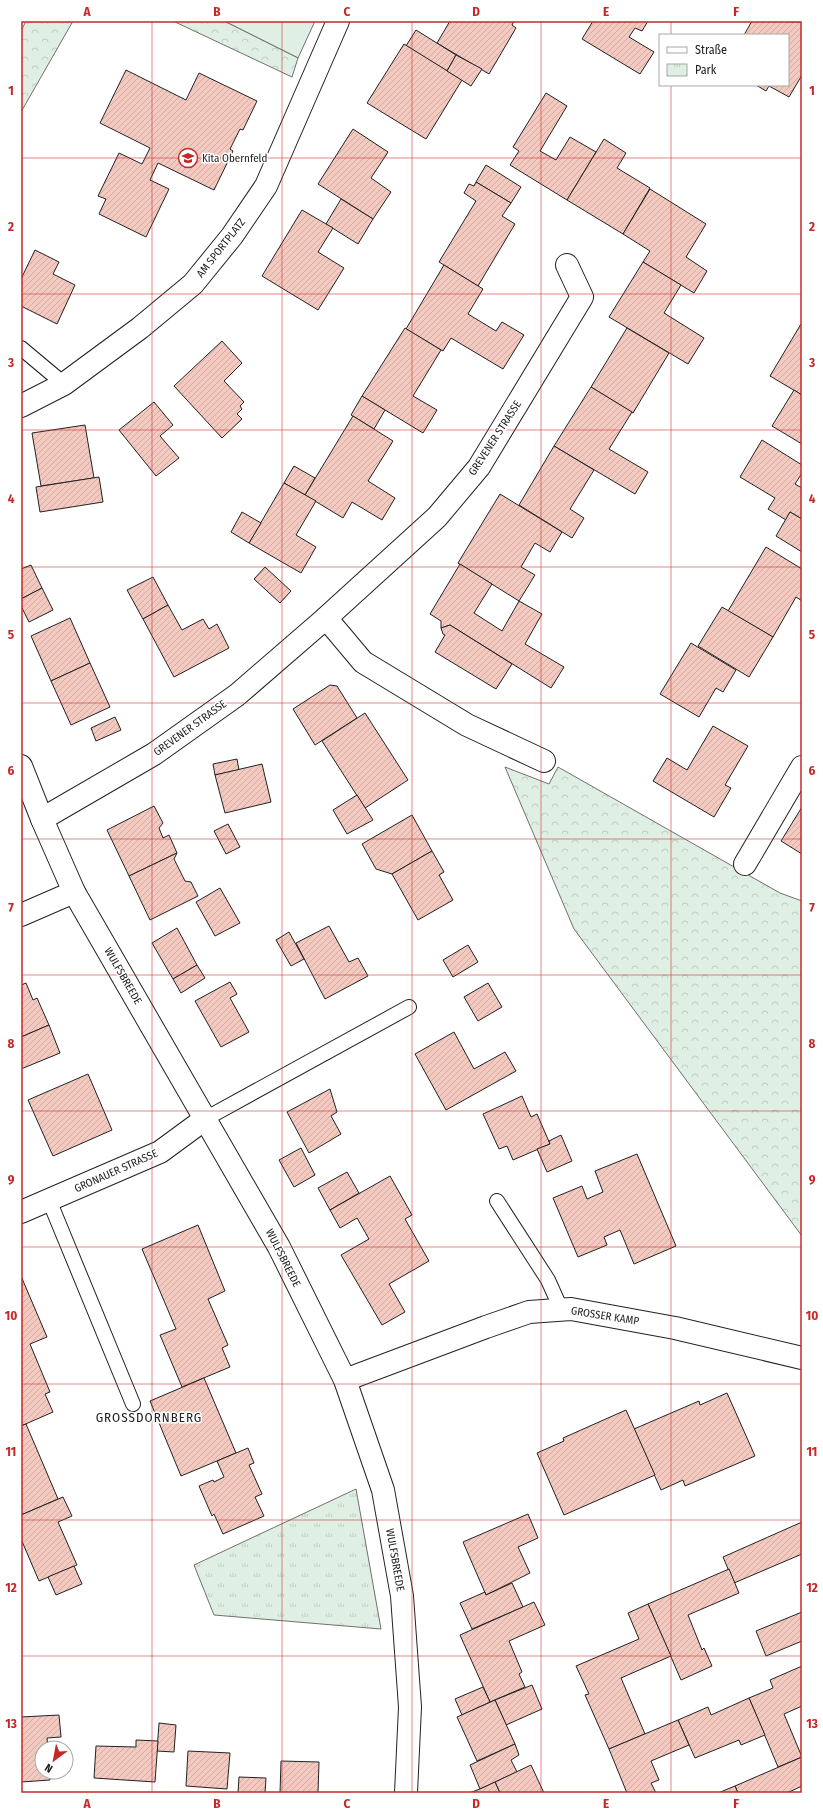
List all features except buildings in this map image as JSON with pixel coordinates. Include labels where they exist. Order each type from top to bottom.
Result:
[{"type":"street","name":"AM SPORTPLATZ","points":[[21,406],[64,384],[140,328],[193,284],[232,236],[266,186],[338,21]]},
{"type":"street","name":"GREVENER STRASSE","points":[[42,819],[154,754],[237,695],[326,618],[437,517],[479,467],[582,297],[567,265]]},
{"type":"street","points":[[326,618],[363,662],[467,725],[544,761]]},
{"type":"street","name":"WULFSBREEDE","points":[[21,766],[74,892],[279,1247],[345,1380],[383,1490],[402,1596],[410,1707],[406,1793]]},
{"type":"street","points":[[745,864],[802,767]]},
{"type":"street","points":[[21,915],[74,892]]},
{"type":"street","name":"GRONAUER STRASSE","points":[[21,1212],[160,1152],[205,1119]]},
{"type":"street","name":"GROSSER KAMP","points":[[345,1380],[486,1326],[529,1312],[561,1309],[570,1309],[675,1328],[802,1358]]},
{"type":"lane","points":[[21,348],[64,384]]},
{"type":"lane","points":[[205,1119],[409,1007]]},
{"type":"lane","points":[[49,1200],[133,1404]]},
{"type":"lane","points":[[497,1201],[548,1280],[561,1309]]},
{"type":"green space","points":[[26,21],[73,21],[21,112],[21,31]]},
{"type":"green space","points":[[173,21],[224,21],[298,58],[292,77]]},
{"type":"green space","points":[[224,21],[315,21],[298,58]]},
{"type":"green space","points":[[505,767],[549,784],[558,767],[780,893],[802,901],[802,1236],[574,929]]},
{"type":"green space","points":[[356,1489],[381,1629],[214,1615],[194,1565]]},
{"type":"place","name":"Kita Obernfeld","points":[[188,158]]},
{"type":"district","name":"GROSSDORNBERG","points":[[149,1417]]}]
